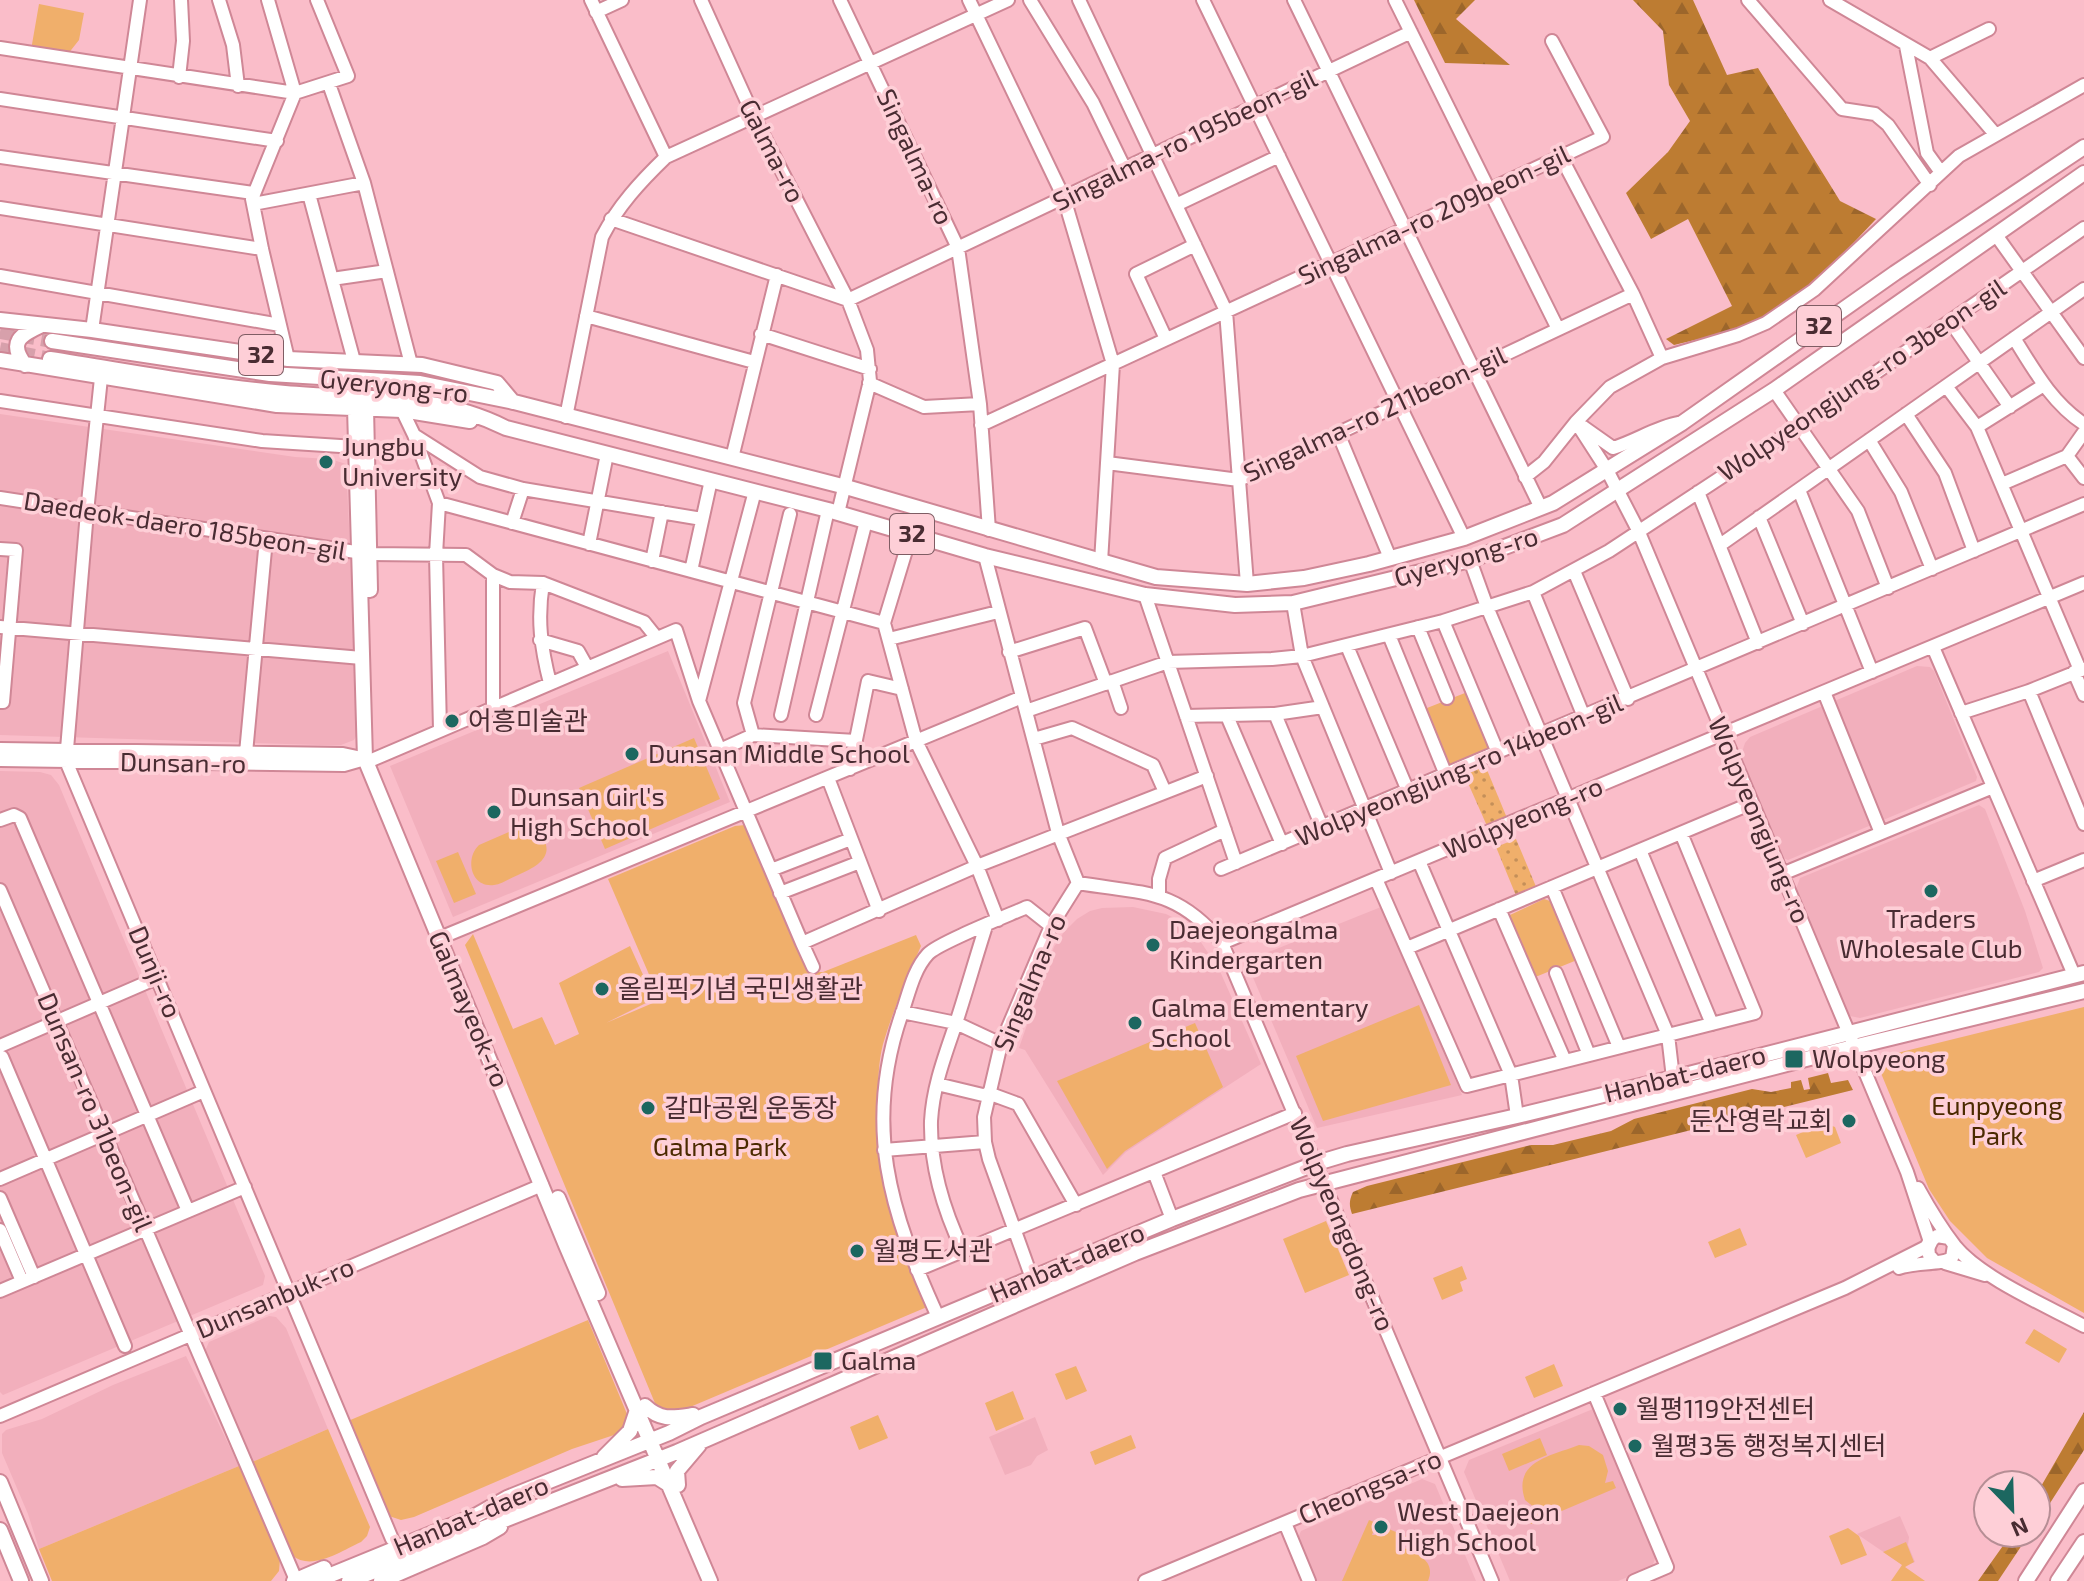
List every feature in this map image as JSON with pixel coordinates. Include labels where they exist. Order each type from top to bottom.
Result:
[{"type":"main road","name":"Gyeryong-ro","points":[[52,341],[270,374],[420,383],[514,402],[846,487],[1156,577],[1247,584],[1304,578],[1390,558],[1464,538],[1541,508],[1682,423],[1895,273],[2084,147]]},
{"type":"main road","name":"Gyeryong-ro","points":[[50,359],[284,393],[400,399],[432,404],[476,413],[506,428],[755,491],[985,556],[1145,595],[1235,605],[1293,603],[1470,560],[1563,525],[1774,390],[2084,173]]},
{"type":"main road","name":"32","points":[[0,320],[92,330],[288,359],[411,364],[497,383],[514,402]]},
{"type":"main road","points":[[25,365],[16,351],[17,343],[24,334],[43,325]]},
{"type":"main road","name":"32","points":[[0,360],[277,405],[402,410],[506,428]]},
{"type":"main road","name":"Galmayeok-ro","points":[[361,408],[356,447],[364,554],[362,658],[369,759],[673,1484],[710,1581]]},
{"type":"main road","name":"Galmayeok-ro","points":[[361,408],[369,759],[447,935],[547,1184]]},
{"type":"main road","name":"Singalma-ro","points":[[985,556],[989,530]]},
{"type":"main road","name":"Hanbat-daero","points":[[316,1581],[1172,1219],[1317,1163],[1673,1078],[2079,974]]},
{"type":"main road","name":"Hanbat-daero","points":[[349,1581],[662,1458],[1223,1217],[1299,1190],[2084,991]]},
{"type":"main road","points":[[600,1462],[630,1431],[641,1408],[667,1419],[691,1415],[701,1417]]},
{"type":"main road","points":[[609,1478],[657,1477],[673,1484],[683,1461],[711,1436]]},
{"type":"main road","points":[[0,1482],[41,1581]]},
{"type":"main road","name":"Galmayeok-ro","points":[[673,1484],[719,1581]]},
{"type":"main road","points":[[2026,1581],[2084,1491]]},
{"type":"main road","points":[[295,1580],[474,1507],[507,1498]]},
{"type":"main road","points":[[381,1581],[406,1576],[517,1516]]},
{"type":"main road","points":[[0,1530],[21,1581]]},
{"type":"main road","points":[[2058,1581],[2084,1542]]},
{"type":"street","points":[[92,330],[140,0]]},
{"type":"street","points":[[179,77],[183,41],[181,0]]},
{"type":"street","points":[[219,0],[233,45],[238,86]]},
{"type":"street","points":[[268,0],[295,93],[253,198],[288,359]]},
{"type":"street","points":[[0,48],[295,93],[348,76],[317,0]]},
{"type":"street","points":[[622,0],[594,6],[666,157]]},
{"type":"street","name":"Galma-ro","points":[[701,0],[754,117],[848,300],[867,350],[870,369],[846,487],[833,512],[806,602],[781,715]]},
{"type":"street","name":"Singalma-ro","points":[[840,0],[958,248],[980,404],[989,530]]},
{"type":"street","points":[[969,0],[1064,198],[1113,364],[1101,562]]},
{"type":"street","points":[[871,65],[1008,0]]},
{"type":"street","points":[[1030,0],[1093,103],[1125,169]]},
{"type":"street","points":[[1079,0],[1226,311],[1247,584]]},
{"type":"street","points":[[1203,0],[1464,538]]},
{"type":"street","points":[[1294,0],[1541,508]]},
{"type":"street","points":[[1395,0],[1558,329]]},
{"type":"street","points":[[1830,0],[1930,58],[1995,134]]},
{"type":"street","points":[[1755,3],[1842,109],[1875,114],[1888,125],[1930,185]]},
{"type":"street","points":[[1930,58],[1989,29]]},
{"type":"street","name":"Singalma-ro 195beon-gil","points":[[958,248],[1411,32]]},
{"type":"street","name":"Singalma-ro 209beon-gil","points":[[981,425],[1603,137],[1552,41]]},
{"type":"street","points":[[1906,46],[1927,153],[1940,171]]},
{"type":"street","name":"Singalma-ro","points":[[566,417],[602,237],[611,219],[636,186],[666,157],[871,65]]},
{"type":"street","points":[[329,84],[364,183],[411,364]]},
{"type":"street","points":[[1525,477],[1544,462],[1576,422],[1610,387],[1662,358],[1738,335],[1766,323],[1814,290],[1959,156],[2084,85]]},
{"type":"street","points":[[0,99],[277,141]]},
{"type":"street","points":[[1176,205],[1279,156]]},
{"type":"street","points":[[0,157],[114,173],[253,198],[309,194],[364,183]]},
{"type":"street","points":[[1561,157],[1633,294],[1662,358]]},
{"type":"street","name":"Gyeryong-ro","points":[[309,194],[354,361]]},
{"type":"street","points":[[0,208],[262,249]]},
{"type":"street","points":[[611,219],[848,300]]},
{"type":"street","name":"Wolpyeongjung-ro 3beon-gil","points":[[1026,711],[1168,662],[1302,656],[1443,621],[1533,592],[1609,551],[1799,426],[2084,228]]},
{"type":"street","points":[[1996,235],[2084,358]]},
{"type":"street","points":[[1166,339],[1136,274],[1195,245]]},
{"type":"street","name":"Singalma-ro","points":[[848,300],[958,248]]},
{"type":"street","points":[[332,279],[387,271]]},
{"type":"street","points":[[732,458],[777,275]]},
{"type":"street","points":[[0,276],[280,325]]},
{"type":"street","points":[[1720,545],[2084,289]]},
{"type":"street","name":"Singalma-ro 211beon-gil","points":[[1107,463],[1239,480],[1633,294]]},
{"type":"street","points":[[586,316],[754,362]]},
{"type":"street","points":[[1950,321],[2010,407]]},
{"type":"street","points":[[761,334],[870,369]]},
{"type":"street","points":[[2014,338],[2044,385],[2069,414],[2084,424]]},
{"type":"street","name":"Dunji-ro","points":[[101,378],[67,756],[392,1539]]},
{"type":"street","points":[[869,383],[924,407],[980,404]]},
{"type":"street","points":[[1977,427],[2044,385]]},
{"type":"street","points":[[1946,386],[1977,427],[2080,670],[2084,695]]},
{"type":"street","points":[[1774,390],[1858,511],[1888,588]]},
{"type":"street","points":[[0,401],[262,441],[356,447]]},
{"type":"street","points":[[402,410],[439,503],[436,555],[440,730]]},
{"type":"street","points":[[1906,414],[1945,473],[1974,551]]},
{"type":"street","points":[[1576,422],[1613,448],[1646,436],[1661,426],[1682,423]]},
{"type":"street","name":"Wolpyeongjung-ro","points":[[1576,422],[1607,470],[1638,530],[1907,1172]]},
{"type":"street","points":[[2002,484],[2067,456],[2084,432]]},
{"type":"street","name":"Gyeryong-ro","points":[[1338,433],[1390,558]]},
{"type":"street","name":"Gyeryong-ro","points":[[414,435],[480,477],[523,489],[702,519]]},
{"type":"street","points":[[1869,440],[1901,492],[1932,569]]},
{"type":"street","points":[[589,544],[607,454]]},
{"type":"street","points":[[2067,456],[2084,478]]},
{"type":"street","points":[[691,571],[711,480]]},
{"type":"street","points":[[512,523],[523,489]]},
{"type":"street","points":[[1799,490],[1872,672]]},
{"type":"street","points":[[755,491],[699,701],[813,967]]},
{"type":"street","points":[[1698,492],[1758,643]]},
{"type":"street","name":"Daedeok-daero 185beon-gil","points":[[0,498],[364,554],[466,555],[493,575],[510,582],[543,583],[644,622],[656,637],[676,630],[699,701]]},
{"type":"street","points":[[439,503],[884,623]]},
{"type":"street","name":"Wolpyeongjung-ro 14beon-gil","points":[[1221,869],[2084,504]]},
{"type":"street","points":[[652,561],[662,512]]},
{"type":"street","points":[[753,735],[744,703],[790,514]]},
{"type":"street","points":[[1759,517],[1803,624]]},
{"type":"street","points":[[816,715],[866,521]]},
{"type":"street","points":[[911,534],[884,623],[916,741],[977,866],[992,923],[940,1063],[931,1120],[943,1201],[963,1251]]},
{"type":"street","points":[[246,753],[266,539]]},
{"type":"street","points":[[0,549],[16,550],[5,628],[3,702],[0,702]]},
{"type":"street","name":"Singalma-ro","points":[[985,556],[1058,833],[1078,883],[1051,926],[1001,1044],[987,1094],[985,1142],[1038,1295]]},
{"type":"street","points":[[1470,560],[1668,1035],[1673,1078]]},
{"type":"street","points":[[1574,571],[1628,699]]},
{"type":"street","points":[[493,575],[493,707]]},
{"type":"street","points":[[543,583],[539,609],[540,640],[550,683]]},
{"type":"street","name":"Wolpyeong-ro","points":[[1222,943],[2084,583]]},
{"type":"street","points":[[1533,592],[1584,717]]},
{"type":"street","points":[[1145,595],[1236,863]]},
{"type":"street","points":[[1293,603],[1302,656],[1391,873]]},
{"type":"street","points":[[889,639],[998,612]]},
{"type":"street","points":[[1443,621],[1498,753]]},
{"type":"street","points":[[1418,627],[1447,698]]},
{"type":"street","points":[[5,628],[362,658]]},
{"type":"street","points":[[1009,652],[1085,628],[1121,708]]},
{"type":"street","points":[[1389,635],[1446,775]]},
{"type":"street","points":[[369,759],[656,637]]},
{"type":"street","points":[[540,640],[578,651],[587,667]]},
{"type":"street","points":[[1347,646],[1408,791]]},
{"type":"street","points":[[1933,647],[2033,881],[2079,974]]},
{"type":"street","points":[[1961,713],[2029,691],[2080,670]]},
{"type":"street","points":[[850,769],[868,681],[902,689]]},
{"type":"street","points":[[2029,691],[2084,824]]},
{"type":"street","points":[[1824,692],[1881,833]]},
{"type":"street","points":[[447,935],[1022,697]]},
{"type":"street","points":[[1186,716],[1275,714],[1323,707]]},
{"type":"street","points":[[1275,714],[1322,827]]},
{"type":"street","points":[[1227,716],[1282,844]]},
{"type":"street","points":[[1034,739],[1072,728],[1153,765],[1165,792]]},
{"type":"street","points":[[720,750],[753,735],[856,741]]},
{"type":"street","name":"Dunsan-ro","points":[[0,749],[67,756],[344,765],[369,759]]},
{"type":"street","name":"Dunsan-ro","points":[[0,760],[246,753],[343,754],[369,759]]},
{"type":"street","points":[[802,943],[977,866],[1207,776]]},
{"type":"street","points":[[828,778],[879,911]]},
{"type":"street","points":[[1782,874],[1993,787]]},
{"type":"street","points":[[1407,948],[1752,803]]},
{"type":"street","points":[[0,820],[14,815],[20,818],[188,1211]]},
{"type":"street","points":[[1159,896],[1159,879],[1165,858],[1225,830]]},
{"type":"street","points":[[1376,879],[1467,1086],[1755,1013],[1681,833]]},
{"type":"street","points":[[771,870],[851,839]]},
{"type":"street","points":[[1640,850],[1712,1024]]},
{"type":"street","points":[[2033,881],[2084,860]]},
{"type":"street","points":[[1419,861],[1511,1075],[1517,1116]]},
{"type":"street","points":[[780,893],[860,862]]},
{"type":"street","name":"Wolpyeongdong-ro","points":[[1078,883],[1159,896],[1190,910],[1222,943],[1492,1581]]},
{"type":"street","points":[[1552,887],[1619,1047]]},
{"type":"street","name":"Dunsan-ro 31beon-gil","points":[[0,890],[295,1580]]},
{"type":"street","points":[[938,1317],[895,1210],[884,1150],[883,1093],[891,1042],[916,972],[929,952],[1027,907],[1051,926]]},
{"type":"street","points":[[1499,909],[1565,1061]]},
{"type":"street","points":[[1556,973],[1589,1055]]},
{"type":"street","points":[[125,1346],[1,1052],[56,1021],[157,978]]},
{"type":"street","points":[[902,1012],[956,1023],[1001,1044]]},
{"type":"street","points":[[937,1084],[1018,1104],[1076,1205]]},
{"type":"street","points":[[0,1179],[204,1091]]},
{"type":"street","points":[[917,1270],[1295,1113]]},
{"type":"street","points":[[884,1150],[985,1142]]},
{"type":"street","points":[[1154,1172],[1167,1213],[1172,1219]]},
{"type":"street","points":[[1879,1273],[1911,1264],[1940,1262],[1954,1254],[1952,1242],[1907,1172]]},
{"type":"street","points":[[1907,1172],[1929,1244],[1929,1255],[1940,1262],[2000,1280]]},
{"type":"street","name":"Dunsanbuk-ro","points":[[0,1416],[547,1184]]},
{"type":"street","points":[[0,1291],[245,1187]]},
{"type":"street","points":[[0,1198],[28,1279]]},
{"type":"street","points":[[0,1230],[28,1279]]},
{"type":"street","points":[[1879,1273],[1929,1244],[1937,1236],[1952,1242],[2000,1280],[2084,1326]]},
{"type":"street","name":"Cheongsa-ro","points":[[1145,1581],[1879,1273]]},
{"type":"street","points":[[1594,1393],[1667,1567],[1634,1581]]},
{"type":"street","points":[[1285,1523],[1309,1581]]},
{"type":"shaded area","points":[[0,414],[295,457],[330,459],[346,464],[359,731],[354,740],[341,745],[321,745],[0,735]]},
{"type":"shaded area","points":[[668,651],[730,802],[453,917],[390,766]]},
{"type":"shaded area","points":[[1917,666],[1930,667],[1934,671],[1976,781],[1788,860],[1781,857],[1739,761],[1745,743],[1750,737]]},
{"type":"shaded area","points":[[0,771],[40,772],[51,775],[59,785],[265,1276],[263,1285],[3,1395],[0,1392]]},
{"type":"shaded area","points":[[1979,805],[1985,809],[2025,911],[2043,968],[2039,972],[1860,1018],[1850,1016],[1844,1009],[1795,892],[1800,878]]},
{"type":"shaded area","name":"Galma Elementary School","points":[[1133,907],[1166,914],[1190,926],[1219,969],[1261,1064],[1126,1152],[1103,1175],[1025,1050],[1019,1048],[1054,947],[1064,932],[1090,911]]},
{"type":"shaded area","points":[[1381,907],[1462,1095],[1317,1128],[1246,961]]},
{"type":"shaded area","points":[[269,1316],[276,1317],[286,1328],[328,1429],[252,1462],[205,1351],[209,1342]]},
{"type":"shaded area","points":[[186,1356],[239,1466],[39,1549],[2,1453],[2,1434]]},
{"type":"shaded area","points":[[1593,1409],[1656,1556],[1652,1567],[1618,1581],[1510,1581],[1464,1472],[1469,1460]]},
{"type":"shaded area","points":[[1035,1417],[1048,1450],[1037,1456],[1031,1465],[1005,1475],[989,1437]]},
{"type":"shaded area","name":"West Daejeon High School","points":[[1422,1479],[1435,1484],[1476,1581],[1316,1581],[1298,1538],[1301,1531]]},
{"type":"shaded area","points":[[1900,1516],[1915,1562],[1904,1566],[1857,1534]]},
{"type":"green space","points":[[1414,0],[1475,0],[1456,19],[1510,65],[1445,63]]},
{"type":"green space","points":[[1633,0],[1693,0],[1727,75],[1758,68],[1840,201],[1876,219],[1814,281],[1780,308],[1741,328],[1674,345],[1666,339],[1732,306],[1688,219],[1651,239],[1626,193],[1668,152],[1690,121],[1669,85],[1663,31]]},
{"type":"green space","points":[[39,4],[84,13],[79,40],[64,59],[31,50]]},
{"type":"green space","points":[[1470,691],[1494,750],[1447,771],[1422,710]]},
{"type":"green space","points":[[694,738],[720,799],[605,849],[579,788]]},
{"type":"green space","points":[[1485,765],[1507,818],[1487,826],[1464,774]]},
{"type":"green space","name":"Galma Park","points":[[745,825],[805,967],[811,972],[823,972],[916,935],[921,946],[883,1044],[878,1105],[881,1159],[890,1209],[927,1307],[673,1412],[657,1408],[465,945],[473,934],[513,1029],[542,1017],[555,1045],[579,1034],[559,983],[630,946],[654,999],[606,1023],[660,1000],[608,879],[735,826]]},
{"type":"green space","points":[[523,826],[537,830],[543,838],[546,846],[544,858],[533,868],[500,883],[486,885],[480,882],[471,864],[479,845]]},
{"type":"green space","points":[[1516,839],[1537,889],[1517,898],[1496,847]]},
{"type":"green space","points":[[458,852],[476,894],[454,903],[436,861]]},
{"type":"green space","points":[[1544,899],[1553,902],[1577,960],[1533,978],[1509,921],[1510,915]]},
{"type":"green space","points":[[1419,1005],[1451,1085],[1323,1121],[1296,1056]]},
{"type":"green space","name":"Eunpyeong Park","points":[[2084,1007],[2084,1313],[1987,1258],[1950,1221],[1929,1189],[1878,1066],[1889,1055]]},
{"type":"green space","points":[[1195,1023],[1223,1087],[1125,1151],[1107,1169],[1057,1081]]},
{"type":"green space","points":[[1828,1073],[1831,1083],[1848,1080],[1853,1090],[1352,1214],[1351,1211],[1353,1192],[1367,1186],[1531,1145],[1553,1145],[1611,1131],[1634,1119],[1752,1089],[1771,1092],[1791,1088],[1791,1082],[1801,1080],[1804,1090],[1810,1089],[1808,1078]]},
{"type":"green space","points":[[1824,1123],[1835,1127],[1841,1143],[1806,1158],[1796,1135]]},
{"type":"green space","points":[[1326,1221],[1349,1275],[1305,1293],[1283,1239]]},
{"type":"green space","points":[[1740,1228],[1747,1245],[1715,1258],[1708,1242]]},
{"type":"green space","points":[[1462,1266],[1467,1279],[1460,1282],[1463,1291],[1442,1300],[1433,1278]]},
{"type":"green space","points":[[588,1320],[627,1414],[626,1427],[617,1434],[572,1449],[414,1517],[401,1520],[389,1516],[348,1421]]},
{"type":"green space","points":[[2034,1329],[2067,1349],[2059,1363],[2025,1343]]},
{"type":"green space","points":[[1554,1364],[1563,1386],[1534,1398],[1525,1377]]},
{"type":"green space","points":[[1076,1366],[1087,1391],[1066,1400],[1055,1374]]},
{"type":"green space","points":[[1013,1391],[1024,1419],[996,1431],[985,1403]]},
{"type":"green space","points":[[2084,1412],[2084,1450],[2052,1500],[2051,1469]]},
{"type":"green space","points":[[878,1415],[888,1438],[859,1450],[850,1427]]},
{"type":"green space","points":[[328,1429],[370,1527],[361,1542],[317,1561],[300,1560],[292,1555],[252,1462]]},
{"type":"green space","points":[[1131,1435],[1136,1448],[1095,1465],[1090,1452]]},
{"type":"green space","points":[[1540,1438],[1547,1455],[1509,1471],[1502,1454]]},
{"type":"green space","points":[[1579,1445],[1589,1446],[1603,1455],[1608,1471],[1605,1483],[1613,1481],[1616,1488],[1531,1524],[1528,1517],[1540,1512],[1525,1500],[1522,1487],[1524,1476],[1537,1462]]},
{"type":"green space","points":[[239,1466],[280,1559],[279,1571],[271,1581],[52,1581],[39,1549]]},
{"type":"green space","points":[[1369,1520],[1376,1523],[1372,1535],[1375,1535],[1379,1525],[1408,1537],[1404,1548],[1428,1564],[1428,1581],[1342,1581]]},
{"type":"green space","points":[[1848,1528],[1859,1536],[1867,1555],[1841,1565],[1829,1536]]},
{"type":"green space","points":[[1906,1542],[1914,1562],[1905,1567],[1925,1581],[1891,1581],[1902,1565],[1883,1552]]},
{"type":"green space","points":[[2001,1549],[2019,1549],[1998,1581],[1978,1581]]},
{"type":"tunnel","points":[[0,332],[52,341]]},
{"type":"tunnel","points":[[0,349],[50,359]]},
{"type":"place","name":"Jungbu University","points":[[326,462]]},
{"type":"place","name":"어흥미술관","points":[[452,721]]},
{"type":"place","name":"Dunsan Middle School","points":[[632,754]]},
{"type":"place","name":"Dunsan Girl's High School","points":[[494,812]]},
{"type":"place","name":"Traders Wholesale Club","points":[[1931,891]]},
{"type":"place","name":"Daejeongalma Kindergarten","points":[[1153,945]]},
{"type":"place","name":"올림픽기념 국민생활관","points":[[602,989]]},
{"type":"place","name":"Galma Elementary School","points":[[1135,1023]]},
{"type":"place","name":"Wolpyeong","points":[[1794,1059]]},
{"type":"place","name":"갈마공원 운동장","points":[[648,1108]]},
{"type":"place","name":"둔산영락교회","points":[[1849,1121]]},
{"type":"place","name":"월평도서관","points":[[857,1251]]},
{"type":"place","name":"Galma","points":[[823,1361]]},
{"type":"place","name":"월평119안전센터","points":[[1620,1409]]},
{"type":"place","name":"월평3동 행정복지센터","points":[[1635,1446]]},
{"type":"place","name":"West Daejeon High School","points":[[1381,1527]]}]
